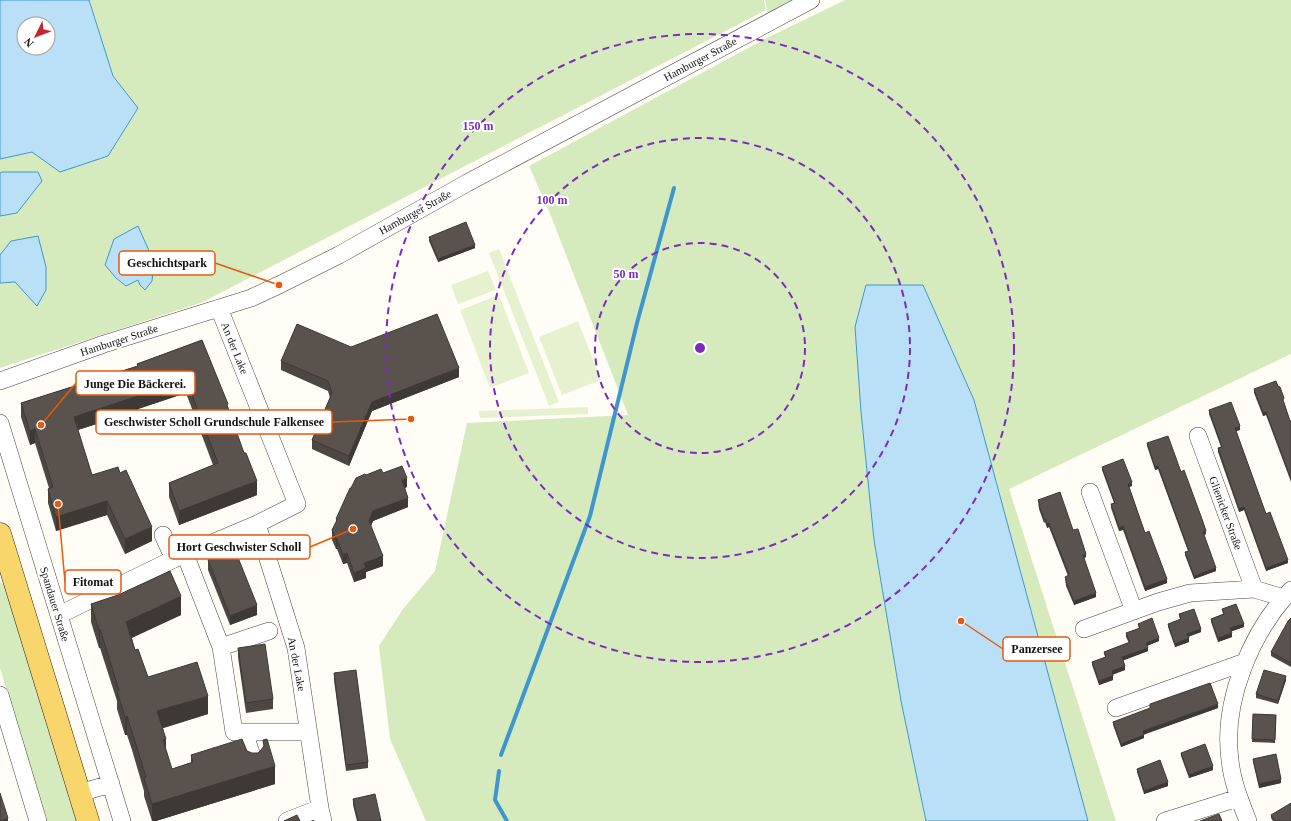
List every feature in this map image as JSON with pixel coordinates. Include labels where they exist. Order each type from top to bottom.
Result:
[{"type":"main road","points":[[0,534],[5,566],[88,821]]},
{"type":"street","name":"Hamburger Straße","points":[[0,381],[104,344],[251,298],[339,255],[467,183],[811,0]]},
{"type":"street","name":"An der Lake","points":[[59,615],[179,556],[257,524],[297,504],[219,308]]},
{"type":"street","name":"Spandauer Straße","points":[[0,423],[122,821]]},
{"type":"street","name":"Glienicker Straße","points":[[1198,436],[1254,589]]},
{"type":"street","points":[[1090,492],[1134,611]]},
{"type":"street","name":"An der Lake","points":[[257,524],[296,648],[322,814],[287,821]]},
{"type":"street","points":[[163,535],[179,556],[221,647],[234,732],[308,732]]},
{"type":"street","points":[[1084,629],[1158,602],[1190,594],[1254,589],[1287,594],[1258,635],[1245,662],[1234,695],[1229,728],[1230,760],[1238,798],[1248,821]]},
{"type":"street","points":[[221,647],[269,631]]},
{"type":"street","points":[[1116,708],[1245,662]]},
{"type":"street","points":[[0,695],[38,821]]},
{"type":"street","points":[[244,732],[254,762]]},
{"type":"street","points":[[79,793],[111,784]]},
{"type":"street","points":[[1165,821],[1238,798]]},
{"type":"green space","points":[[89,0],[764,0],[766,10],[203,302],[0,368],[0,283],[15,282],[0,255],[0,216],[18,213],[38,172],[0,173],[0,159],[32,152],[60,172],[108,156],[138,109],[113,76]],"holes":[[[154,262],[145,290],[140,285],[138,279]]]},
{"type":"green space","points":[[765,0],[799,0],[768,15]]},
{"type":"green space","points":[[845,0],[1291,0],[1291,354],[1009,489],[1116,821],[1088,821],[974,400],[855,327],[861,412],[874,540],[901,701],[926,821],[426,821],[390,739],[379,646],[403,609],[435,571],[467,423],[628,415],[551,216],[529,166],[767,38]]},
{"type":"green space","points":[[499,249],[559,402],[549,406],[489,253]]},
{"type":"green space","points":[[488,271],[496,290],[458,304],[451,285]]},
{"type":"green space","points":[[499,295],[529,373],[490,388],[460,310]]},
{"type":"green space","points":[[578,321],[601,380],[562,395],[539,337]]},
{"type":"green space","points":[[588,407],[588,414],[480,418],[479,411]]},
{"type":"green space","points":[[0,582],[6,587],[79,821],[46,821],[0,668]]},
{"type":"water","points":[[0,0],[89,0],[113,76],[138,108],[108,156],[60,172],[32,152],[0,159]]},
{"type":"water","points":[[38,172],[42,181],[17,213],[0,216],[0,173]]},
{"type":"water","points":[[138,226],[154,262],[152,281],[145,290],[140,285],[138,280],[126,286],[116,278],[105,265],[114,239]]},
{"type":"water","points":[[38,236],[46,267],[46,290],[37,306],[15,282],[0,283],[0,255],[11,241]]},
{"type":"water","points":[[866,285],[923,285],[974,400],[1088,821],[926,821],[901,701],[874,540],[861,412],[855,327]]},
{"type":"building","points":[[466,222],[475,245],[438,259],[429,237]]},
{"type":"building","points":[[437,314],[459,368],[372,402],[349,456],[312,440],[332,393],[328,381],[281,361],[297,324],[351,347]]},
{"type":"building","points":[[202,340],[228,404],[227,405],[244,453],[246,453],[257,481],[179,511],[169,483],[218,463],[186,379],[74,417],[92,475],[118,467],[120,473],[126,470],[152,527],[125,539],[107,501],[56,517],[48,489],[53,487],[35,429],[30,431],[21,403],[138,366],[137,364]]},
{"type":"building","points":[[1276,381],[1280,387],[1291,421],[1291,479],[1266,412],[1263,413],[1254,389]]},
{"type":"building","points":[[1231,402],[1240,426],[1235,428],[1266,514],[1270,512],[1288,560],[1266,568],[1244,507],[1239,509],[1218,448],[1222,447],[1209,410]]},
{"type":"building","points":[[1168,436],[1181,472],[1184,470],[1202,519],[1206,531],[1203,532],[1216,568],[1194,576],[1185,552],[1189,551],[1158,466],[1155,467],[1147,443]]},
{"type":"building","points":[[1123,459],[1132,482],[1128,484],[1145,533],[1149,531],[1167,579],[1145,587],[1123,526],[1119,528],[1111,504],[1115,503],[1102,467]]},
{"type":"building","points":[[402,466],[407,478],[402,480],[408,498],[373,511],[369,521],[383,556],[364,563],[366,568],[354,573],[347,553],[343,555],[332,530],[337,520],[336,519],[356,478],[381,469],[383,473]]},
{"type":"building","points":[[1060,492],[1073,530],[1078,529],[1086,554],[1083,555],[1096,593],[1074,601],[1065,577],[1069,575],[1049,523],[1047,524],[1044,519],[1038,500]]},
{"type":"building","points":[[235,550],[257,605],[230,616],[208,560]]},
{"type":"building","points":[[170,571],[181,596],[126,622],[135,650],[138,649],[148,677],[197,662],[208,696],[157,711],[166,739],[163,740],[172,769],[193,762],[191,755],[242,739],[247,751],[258,753],[264,746],[263,740],[267,739],[275,766],[152,804],[144,778],[146,777],[127,716],[125,717],[117,691],[119,690],[91,604],[118,595]]},
{"type":"building","points":[[1236,604],[1244,624],[1230,628],[1232,633],[1218,638],[1211,619],[1224,614],[1222,609]]},
{"type":"building","points":[[1194,609],[1201,629],[1187,634],[1189,638],[1175,644],[1168,624],[1181,619],[1179,614]]},
{"type":"building","points":[[1152,618],[1159,638],[1146,643],[1148,648],[1122,657],[1125,666],[1112,671],[1113,676],[1099,681],[1092,662],[1106,657],[1104,652],[1130,642],[1126,633],[1140,628],[1138,624]]},
{"type":"building","points":[[1291,618],[1291,663],[1271,652]]},
{"type":"building","points":[[265,644],[273,699],[246,703],[238,648]]},
{"type":"building","points":[[356,670],[368,762],[346,765],[334,673]]},
{"type":"building","points":[[1264,670],[1286,676],[1278,701],[1256,694]]},
{"type":"building","points":[[1210,683],[1218,704],[1143,731],[1144,735],[1121,744],[1113,722],[1150,708],[1150,704]]},
{"type":"building","points":[[1253,714],[1276,715],[1275,740],[1252,739]]},
{"type":"building","points":[[1205,744],[1213,766],[1189,775],[1181,753]]},
{"type":"building","points":[[1276,754],[1281,779],[1259,784],[1253,759]]},
{"type":"building","points":[[1160,760],[1168,782],[1144,791],[1137,769]]},
{"type":"building","points":[[0,793],[8,818],[0,821]]},
{"type":"building","points":[[375,794],[381,821],[358,821],[353,799]]},
{"type":"building","points":[[1291,803],[1291,821],[1275,821],[1271,815]]},
{"type":"building","points":[[1219,814],[1222,821],[1200,821]]},
{"type":"building","points":[[297,815],[300,821],[284,821]]},
{"type":"waterway","points":[[501,755],[590,516],[637,323],[674,188]]},
{"type":"waterway","points":[[499,771],[495,800],[507,821]]},
{"type":"place","name":"Geschichtspark","points":[[279,285]]},
{"type":"place","name":"Geschwister Scholl Grundschule Falkensee","points":[[411,419]]},
{"type":"place","name":"Junge Die Bäckerei.","points":[[41,425]]},
{"type":"place","name":"Fitomat","points":[[58,504]]},
{"type":"place","name":"Hort Geschwister Scholl","points":[[353,529]]},
{"type":"place","name":"Panzersee","points":[[961,621]]}]
